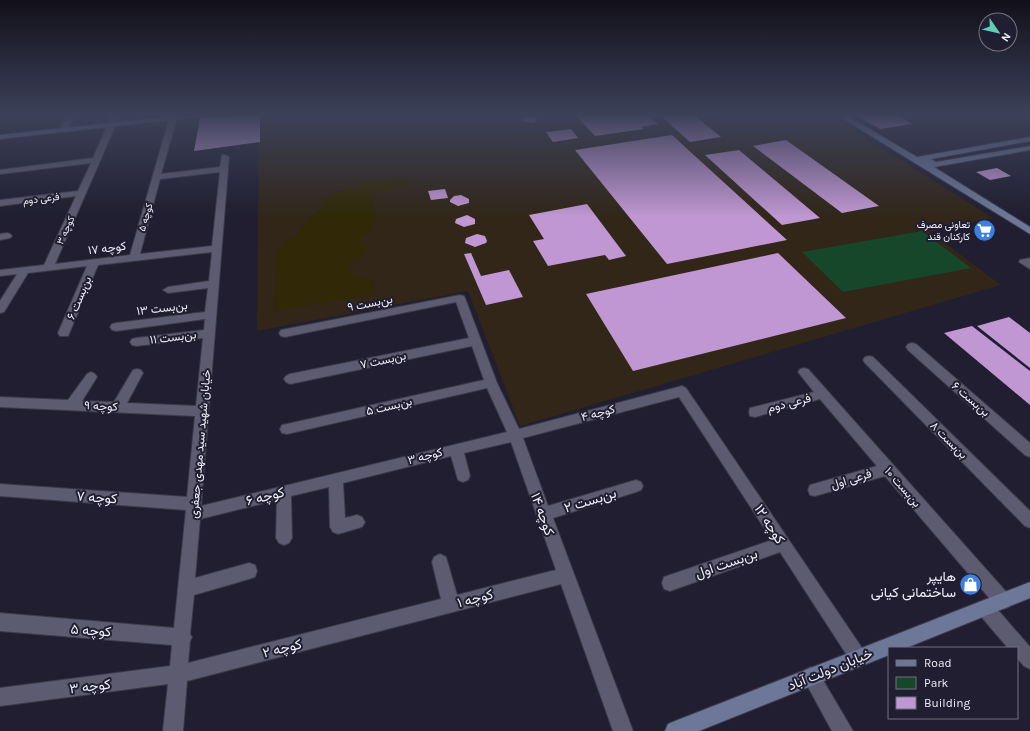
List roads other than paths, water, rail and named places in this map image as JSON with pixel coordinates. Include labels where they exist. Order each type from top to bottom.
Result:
[{"type":"street","points":[[81,192],[101,149]]},
{"type":"street","points":[[156,177],[163,149]]},
{"type":"street","points":[[902,149],[924,162],[1030,231]]},
{"type":"street","points":[[924,162],[981,149]]},
{"type":"street","points":[[924,162],[1022,149]]},
{"type":"street","points":[[0,172],[96,160]]},
{"type":"street","name":"خیابان شهید سید مهدی جعفری","points":[[156,177],[224,163],[183,637],[173,731]]},
{"type":"street","name":"کوچه ۵","points":[[134,258],[156,177]]},
{"type":"street","name":"فرعی دوم","points":[[0,203],[81,192]]},
{"type":"street","name":"کوچه ۳","points":[[48,268],[81,192]]},
{"type":"street","name":"کوچه ۱۷","points":[[0,273],[217,248]]},
{"type":"street","points":[[1030,261],[1024,262],[1030,266]]},
{"type":"street","name":"بن‌بست ۶","points":[[64,333],[94,262]]},
{"type":"street","points":[[0,309],[25,270]]},
{"type":"street","points":[[168,290],[214,284]]},
{"type":"street","name":"بن‌بست ۹","points":[[285,334],[460,298]]},
{"type":"street","name":"کوچه ۱۴","points":[[460,298],[491,383],[515,435],[623,731]]},
{"type":"street","name":"بن‌بست ۱۳","points":[[116,327],[211,315]]},
{"type":"street","name":"بن‌بست ۱۱","points":[[136,342],[210,333]]},
{"type":"street","name":"بن‌بست ۷","points":[[290,379],[476,341]]},
{"type":"street","name":"بن‌بست ۶","points":[[912,347],[1030,451]]},
{"type":"street","name":"بن‌بست ۸","points":[[869,360],[1030,521]]},
{"type":"street","name":"بن‌بست ۱۰","points":[[804,372],[1003,601]]},
{"type":"street","points":[[118,407],[137,373]]},
{"type":"street","points":[[72,405],[91,377]]},
{"type":"street","name":"بن‌بست ۵","points":[[287,429],[491,383]]},
{"type":"street","name":"کوچه ۴","points":[[515,435],[682,391]]},
{"type":"street","name":"کوچه ۱۲","points":[[682,391],[858,657]]},
{"type":"street","name":"فرعی دوم","points":[[755,412],[823,394]]},
{"type":"street","name":"کوچه ۹","points":[[0,402],[203,410]]},
{"type":"street","name":"کوچه ۳","points":[[336,478],[515,435]]},
{"type":"street","points":[[456,449],[463,476]]},
{"type":"street","name":"فرعی اول","points":[[815,490],[888,469]]},
{"type":"street","points":[[336,478],[338,527],[357,522]]},
{"type":"street","name":"کوچه ۶","points":[[194,509],[284,491],[336,478]]},
{"type":"street","name":"بن‌بست ۲","points":[[544,514],[636,486]]},
{"type":"street","name":"کوچه ۷","points":[[0,490],[194,509]]},
{"type":"street","points":[[284,491],[284,538]]},
{"type":"street","name":"بن‌بست اول","points":[[670,582],[783,544]]},
{"type":"street","points":[[440,562],[451,604]]},
{"type":"street","points":[[186,589],[249,571]]},
{"type":"street","name":"کوچه ۱","points":[[384,622],[566,575]]},
{"type":"street","name":"خیابان دولت آباد","points":[[675,731],[858,657],[1030,590]]},
{"type":"street","points":[[985,608],[1030,660]]},
{"type":"street","name":"کوچه ۵","points":[[0,622],[183,637]]},
{"type":"street","name":"کوچه ۲","points":[[179,674],[384,622]]},
{"type":"street","name":"کوچه ۳","points":[[0,697],[179,674]]},
{"type":"street","points":[[811,676],[843,731]]},
{"type":"place","name":"تعاونی مصرف کارکنان قند","points":[[985,230]]},
{"type":"place","name":"هایپر ساختمانی کیانی","points":[[971,584]]}]
